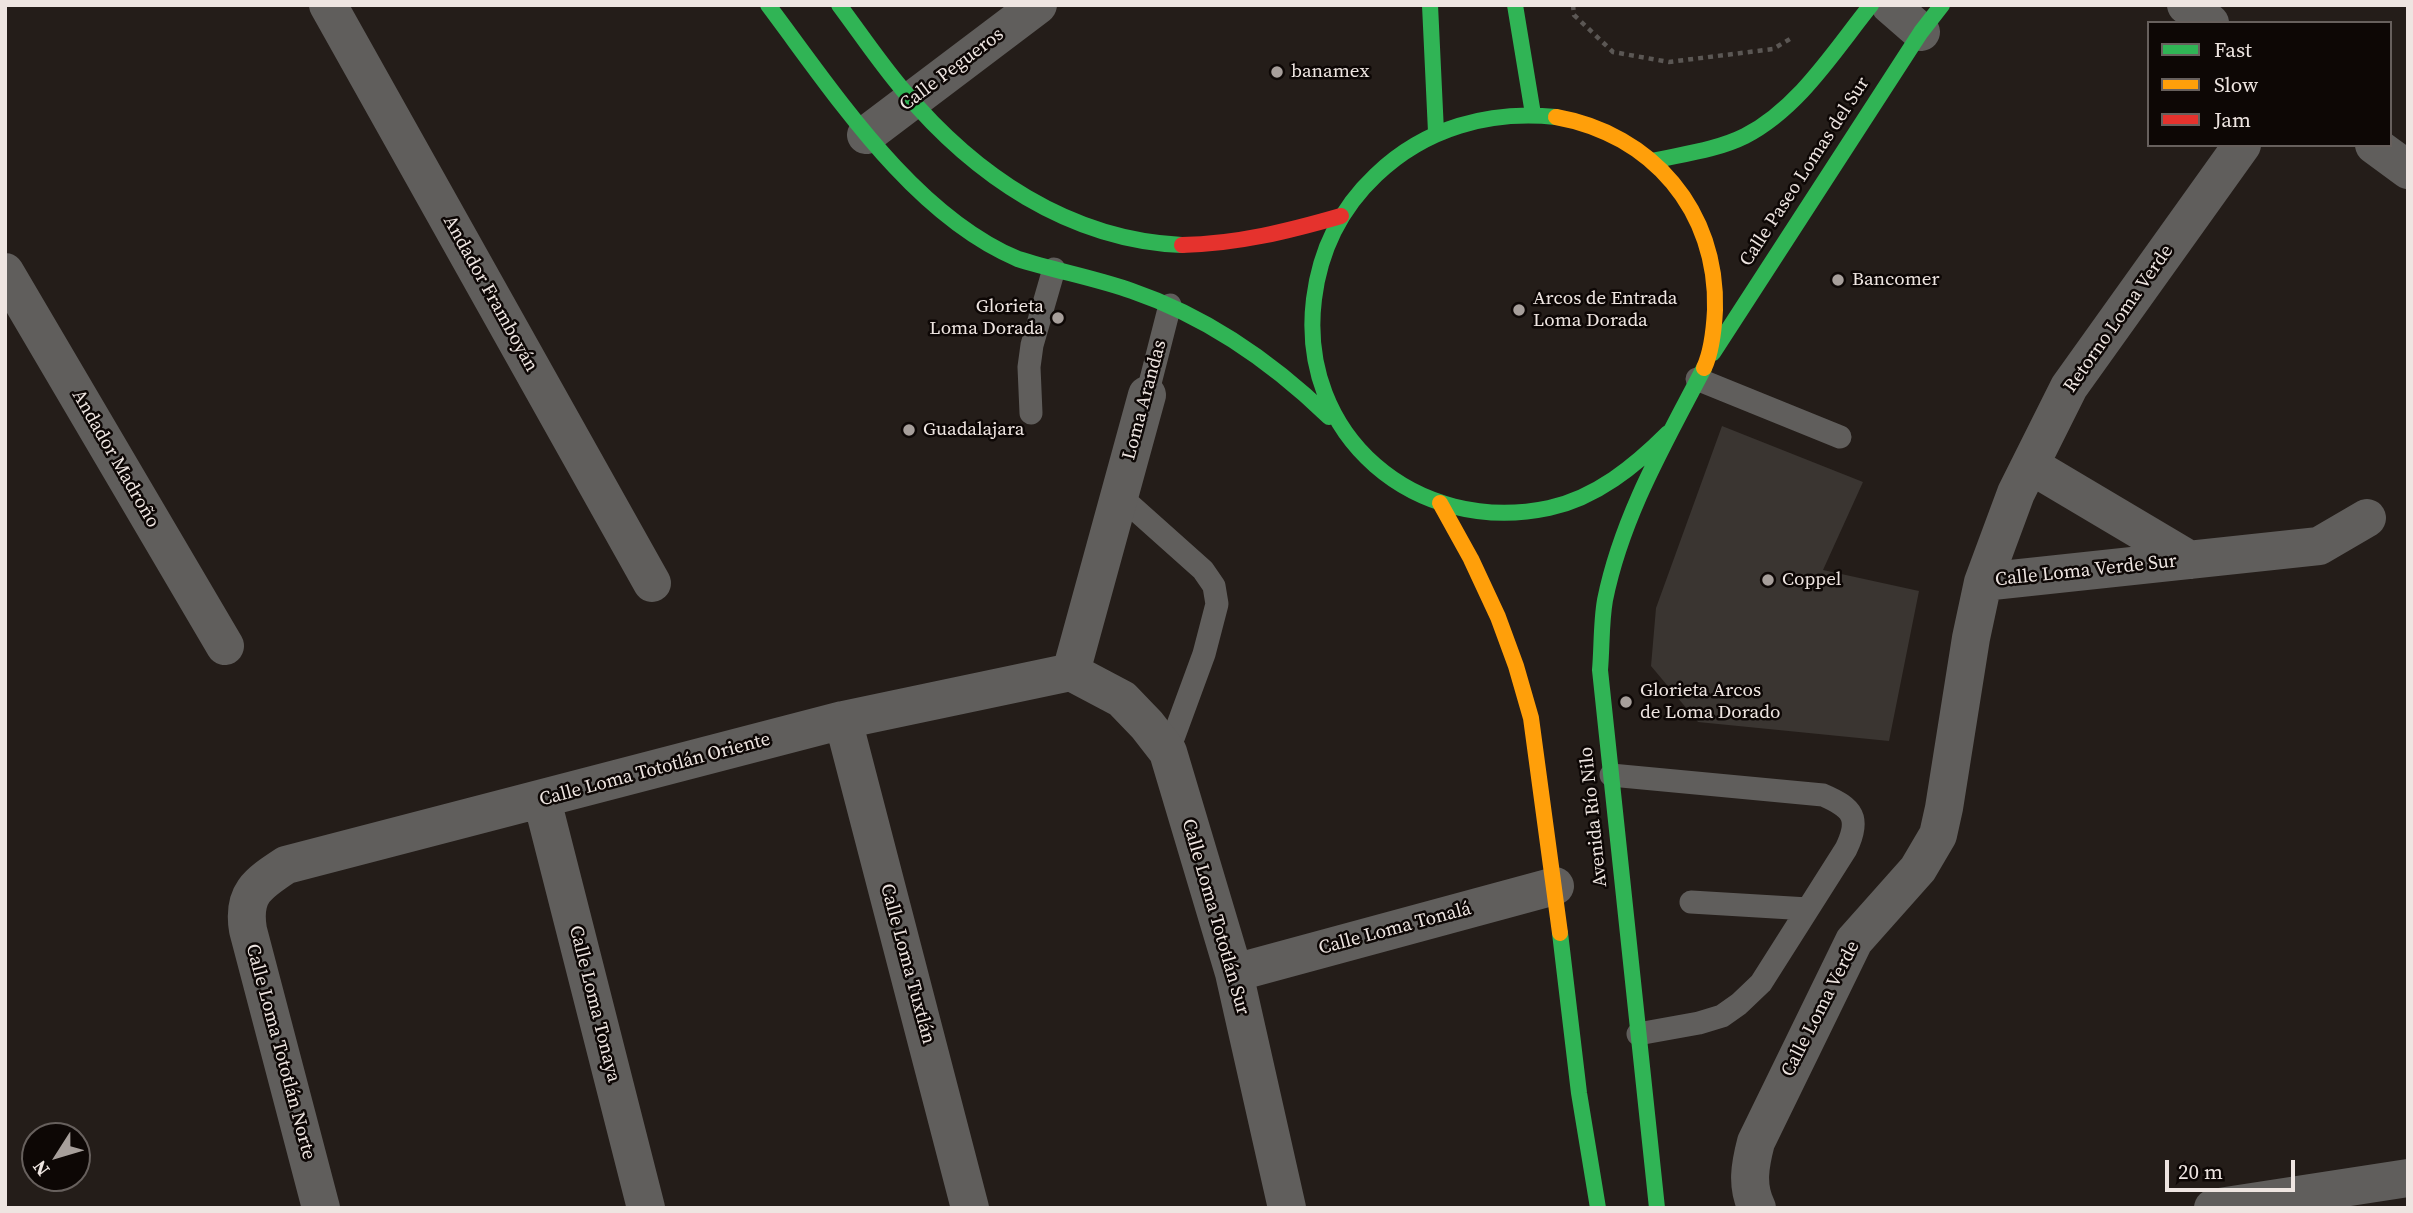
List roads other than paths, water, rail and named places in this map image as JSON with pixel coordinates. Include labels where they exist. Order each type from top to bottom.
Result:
[{"type":"main road","points":[[768,5],[866,135],[909,181],[959,227],[1012,258],[1132,290],[1170,305],[1219,330],[1263,359],[1305,392],[1361,454],[1385,475],[1411,492],[1467,510],[1522,512],[1576,499],[1626,472],[1668,433],[1702,371],[1715,319],[1712,263],[1703,231],[1682,192],[1653,161],[1626,141],[1597,127],[1566,118],[1533,114],[1484,117],[1436,132],[1408,148],[1382,167],[1360,190],[1341,216],[1319,267],[1312,294],[1310,321],[1316,374],[1326,403],[1342,430]]},
{"type":"main road","points":[[839,5],[911,100],[945,135],[1010,188],[1090,229],[1132,240],[1173,244],[1214,243],[1300,229],[1341,216]]},
{"type":"main road","points":[[1653,161],[1698,153],[1747,135],[1794,102],[1871,5]]},
{"type":"main road","points":[[1429,7],[1436,132]]},
{"type":"main road","points":[[1516,7],[1533,114]]},
{"type":"main road","name":"Calle Paseo Lomas del Sur","points":[[1702,371],[1932,18]]},
{"type":"main road","name":"Avenida Río Nilo","points":[[1657,1208],[1600,670],[1605,604],[1624,536],[1641,490],[1668,433]]},
{"type":"main road","points":[[1440,503],[1477,571],[1498,617],[1531,718],[1555,886],[1579,1093],[1598,1208]]},
{"type":"street","name":"Andador Framboyán","points":[[328,5],[652,583]]},
{"type":"street","name":"Calle Pegueros","points":[[866,135],[1038,5]]},
{"type":"street","points":[[1890,5],[1932,18]]},
{"type":"street","points":[[2186,5],[2207,21]]},
{"type":"street","name":"Retorno Loma Verde","points":[[1983,582],[2016,493],[2069,387],[2241,147]]},
{"type":"street","points":[[2377,147],[2408,170]]},
{"type":"street","name":"Andador Madroño","points":[[5,272],[225,646]]},
{"type":"street","name":"Loma Arandas","points":[[1071,672],[1147,395]]},
{"type":"street","name":"Calle Loma Verde Sur","points":[[2030,465],[2190,560]]},
{"type":"street","name":"Calle Loma Verde Sur","points":[[1983,582],[2319,546],[2367,517]]},
{"type":"street","name":"Calle Loma Verde","points":[[1757,1208],[1751,1195],[1750,1168],[1756,1142],[1836,974],[1863,928],[1918,869],[1938,835],[1983,582]]},
{"type":"street","name":"Calle Loma Tototlán Oriente","points":[[251,896],[266,878],[286,865],[843,720],[1071,672]]},
{"type":"street","name":"Calle Loma Tototlán Sur","points":[[1071,672],[1122,699],[1168,752],[1234,973],[1287,1208]]},
{"type":"street","name":"Calle Loma Tuxtlán","points":[[843,720],[970,1208]]},
{"type":"street","name":"Calle Loma Tonaya","points":[[542,800],[646,1208]]},
{"type":"street","name":"Calle Loma Tonalá","points":[[1234,973],[1555,886]]},
{"type":"street","name":"Calle Loma Tototlán Norte","points":[[251,896],[245,910],[248,930],[321,1208]]},
{"type":"street","points":[[2213,1208],[2408,1178]]},
{"type":"lane","points":[[1031,413],[1029,367],[1032,345],[1054,270]]},
{"type":"lane","name":"Loma Arandas","points":[[1147,395],[1170,305]]},
{"type":"lane","points":[[1702,371],[1840,437]]},
{"type":"lane","points":[[1119,495],[1203,570],[1213,586],[1217,604],[1204,654],[1168,752]]},
{"type":"lane","points":[[1611,775],[1823,795],[1841,803],[1852,816],[1854,833],[1761,983],[1739,1004],[1722,1016],[1699,1023],[1638,1034]]},
{"type":"lane","points":[[1691,902],[1808,909]]},
{"type":"place","name":"banamex","points":[[1277,72]]},
{"type":"place","name":"Bancomer","points":[[1838,280]]},
{"type":"place","name":"Arcos de Entrada Loma Dorada","points":[[1519,310]]},
{"type":"place","name":"Glorieta Loma Dorada","points":[[1058,318]]},
{"type":"place","name":"Guadalajara","points":[[909,430]]},
{"type":"place","name":"Coppel","points":[[1768,580]]},
{"type":"place","name":"Glorieta Arcos de Loma Dorado","points":[[1626,702]]}]
